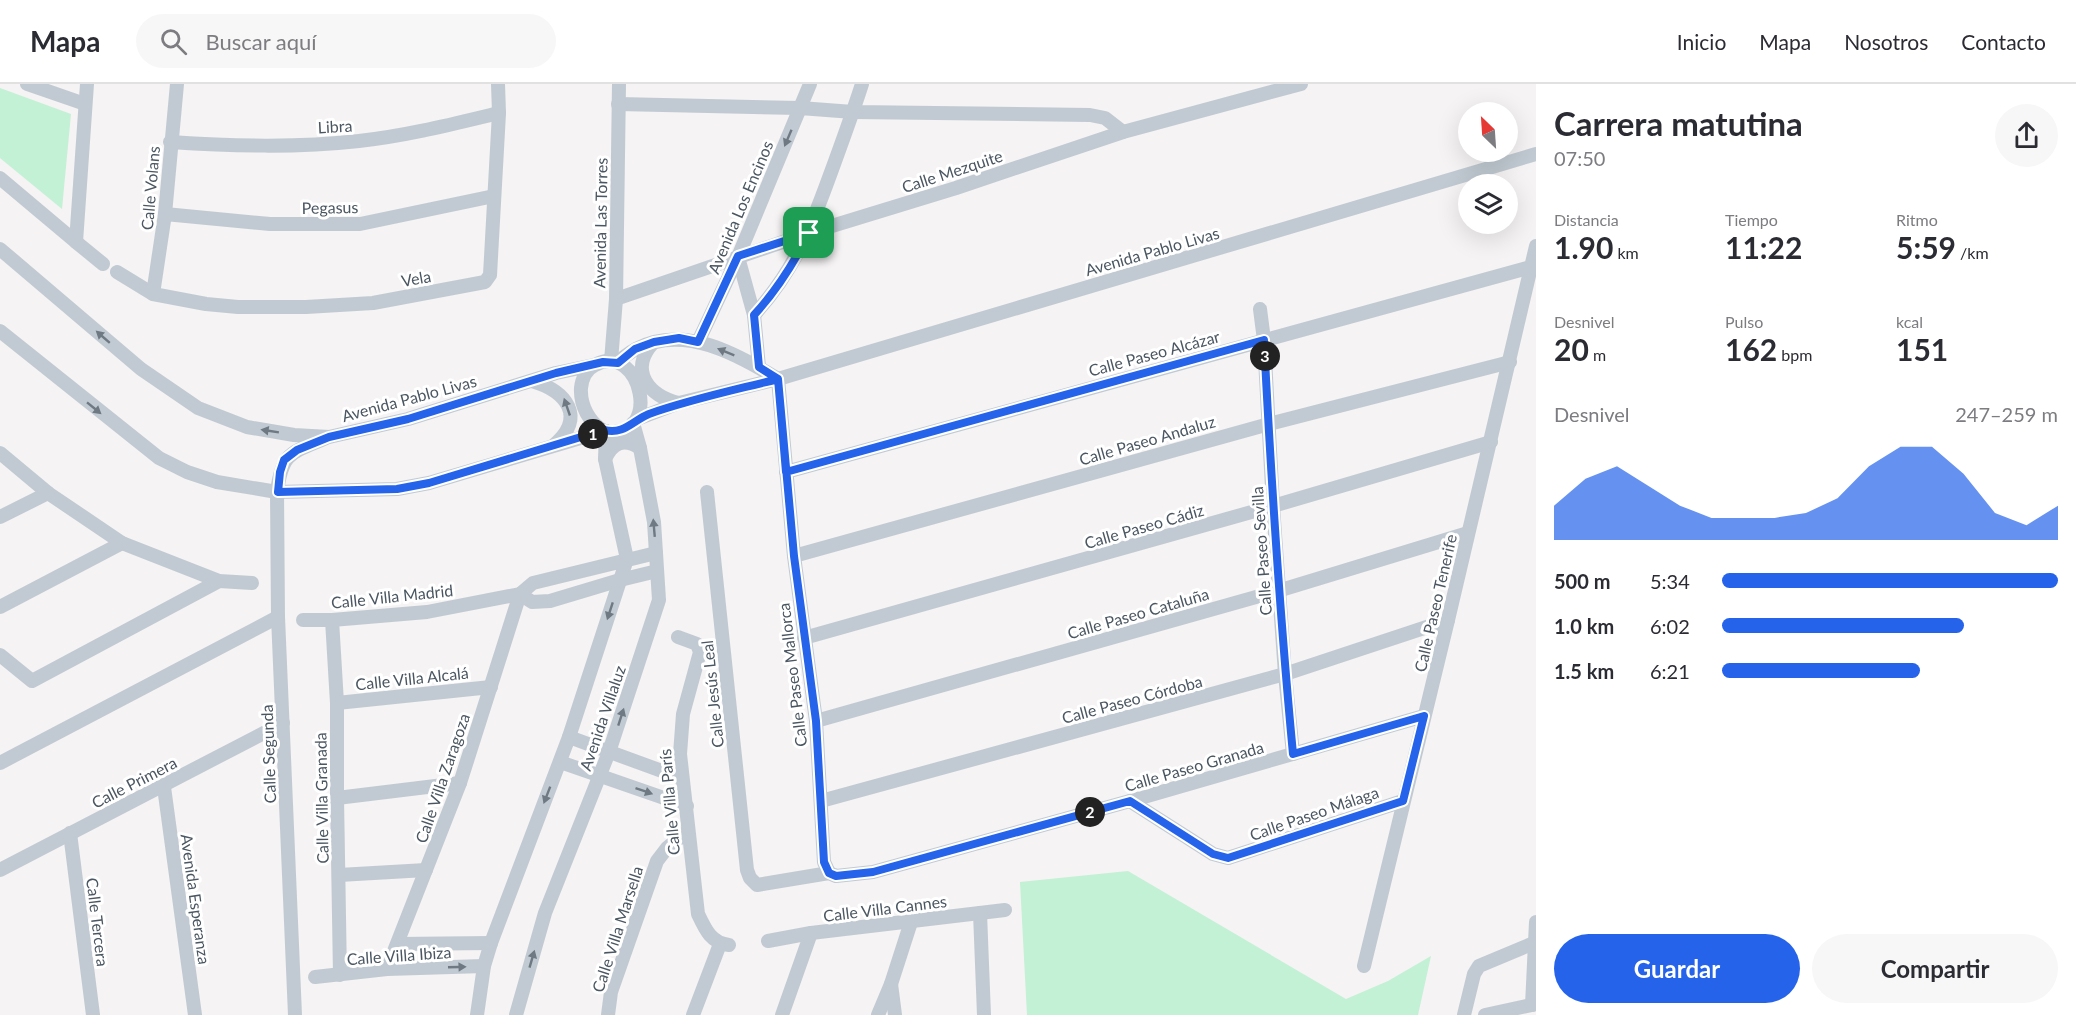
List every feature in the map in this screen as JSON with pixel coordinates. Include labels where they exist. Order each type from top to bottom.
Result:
[{"type":"street","points":[[27,84],[85,104]]},
{"type":"street","points":[[76,242],[87,84]]},
{"type":"street","name":"Calle Volans","points":[[153,294],[165,214],[177,84]]},
{"type":"street","name":"Vela","points":[[153,294],[206,304],[306,307],[373,303],[485,282],[490,275],[499,113],[498,84]]},
{"type":"street","name":"Avenida Las Torres","points":[[614,362],[619,84]]},
{"type":"street","name":"Avenida Los Encinos","points":[[698,342],[738,256],[810,84]]},
{"type":"street","points":[[754,315],[770,298],[809,233],[862,84]]},
{"type":"street","name":"Calle Mezquite","points":[[616,299],[738,256],[956,188],[1123,132],[1292,85]]},
{"type":"street","points":[[618,104],[800,108],[853,112],[1090,115],[1104,118],[1123,132]]},
{"type":"street","name":"Libra","points":[[170,142],[254,147],[358,141],[436,129],[499,113]]},
{"type":"street","name":"Avenida Pablo Livas","points":[[635,421],[679,403],[778,379],[1536,154]]},
{"type":"street","points":[[0,178],[103,264]]},
{"type":"street","name":"Pegasus","points":[[165,214],[270,224],[360,224],[494,196]]},
{"type":"street","name":"Calle Paseo Tenerife","points":[[1364,966],[1536,246]]},
{"type":"street","name":"Avenida Pablo Livas","points":[[0,249],[141,369],[198,408],[247,427],[294,435],[329,437],[408,419],[556,373],[596,364]]},
{"type":"street","points":[[738,256],[754,315],[759,367]]},
{"type":"street","name":"Calle Paseo Alcázar","points":[[786,472],[1531,267]]},
{"type":"street","points":[[117,272],[153,294]]},
{"type":"street","name":"Calle Paseo Sevilla","points":[[1260,309],[1264,340],[1285,674],[1293,754]]},
{"type":"street","points":[[0,331],[159,458],[187,472],[217,482],[278,492],[397,489],[429,483],[605,431]]},
{"type":"street","points":[[614,362],[624,366],[634,376],[641,405],[635,421],[625,429],[616,432],[605,431],[597,427],[586,414],[581,392],[584,376],[596,364],[614,362],[635,349],[654,342],[679,338],[698,342],[730,353],[778,379]]},
{"type":"street","points":[[654,342],[643,357],[641,365],[647,384],[654,393],[662,398],[679,403]]},
{"type":"street","name":"Calle Paseo Andaluz","points":[[794,556],[1269,424],[1510,362]]},
{"type":"street","name":"Calle Paseo Mallorca","points":[[778,379],[794,556],[816,721],[824,862],[829,873]]},
{"type":"street","points":[[531,381],[556,390],[563,397],[570,412],[567,430],[552,447]]},
{"type":"street","name":"Avenida Villaluz","points":[[516,1015],[545,913],[601,776],[659,600],[654,522],[635,421]]},
{"type":"street","points":[[605,431],[605,459],[627,559]]},
{"type":"street","name":"Calle Segunda","points":[[295,1015],[278,617],[278,492],[284,460],[297,450],[329,437]]},
{"type":"street","name":"Calle Paseo Cádiz","points":[[804,638],[1274,506],[1491,442]]},
{"type":"street","points":[[605,459],[609,449],[617,444],[633,444],[640,448]]},
{"type":"street","points":[[0,453],[48,493],[122,543],[219,581],[252,582]]},
{"type":"street","name":"Calle Jesús Leal","points":[[707,492],[747,870],[753,883],[761,885]]},
{"type":"street","points":[[0,518],[48,493]]},
{"type":"street","name":"Calle Paseo Cataluña","points":[[816,721],[1281,590],[1468,533]]},
{"type":"street","points":[[0,607],[122,543]]},
{"type":"street","name":"Calle Villa Madrid","points":[[303,620],[332,620],[427,612],[520,594],[533,583],[656,553]]},
{"type":"street","name":"Avenida Villaluz","points":[[477,1015],[484,966],[491,943],[569,737],[627,559]]},
{"type":"street","name":"Calle Villa Madrid","points":[[520,594],[532,602],[550,601],[657,571]]},
{"type":"street","points":[[0,655],[32,681],[219,581]]},
{"type":"street","name":"Calle Villa Zaragoza","points":[[387,969],[460,783],[520,594]]},
{"type":"street","points":[[0,763],[278,617]]},
{"type":"street","name":"Calle Villa Granada","points":[[332,620],[338,703],[340,975]]},
{"type":"street","name":"Calle Paseo Córdoba","points":[[821,801],[1285,674],[1448,620]]},
{"type":"street","name":"Calle Villa París","points":[[678,637],[697,644],[700,652],[680,732],[681,778],[687,806],[699,914],[706,931],[724,944],[693,1015]]},
{"type":"street","name":"Calle Villa Alcalá","points":[[338,703],[490,687]]},
{"type":"street","name":"Calle Paseo Granada","points":[[761,885],[829,873],[836,876],[873,872],[1424,716]]},
{"type":"street","name":"Calle Primera","points":[[0,870],[164,787],[283,723]]},
{"type":"street","points":[[569,737],[681,778]]},
{"type":"street","points":[[560,762],[687,806]]},
{"type":"street","points":[[337,798],[460,783]]},
{"type":"street","name":"Avenida Esperanza","points":[[164,787],[195,1015]]},
{"type":"street","name":"Calle Paseo Málaga","points":[[1130,801],[1213,854],[1221,857],[1236,857],[1403,801]]},
{"type":"street","name":"Calle Villa Marsella","points":[[608,1015],[611,992],[657,861],[667,848],[688,831]]},
{"type":"street","name":"Calle Tercera","points":[[70,833],[93,1015]]},
{"type":"street","points":[[339,875],[426,870]]},
{"type":"street","name":"Calle Villa Cannes","points":[[768,941],[811,933],[1005,910]]},
{"type":"street","points":[[980,913],[984,1015]]},
{"type":"street","points":[[878,1015],[891,984],[910,922]]},
{"type":"street","points":[[1485,1015],[1534,1005],[1536,922]]},
{"type":"street","points":[[782,1015],[811,933]]},
{"type":"street","name":"Calle Villa Ibiza","points":[[398,944],[491,943]]},
{"type":"street","points":[[1464,1015],[1474,974],[1484,963],[1534,943]]},
{"type":"street","name":"Calle Villa Ibiza","points":[[315,977],[387,969],[484,966]]},
{"type":"street","points":[[891,984],[895,1015]]},
{"type":"green space","points":[[0,88],[71,114],[62,209],[0,158]]},
{"type":"green space","points":[[1128,871],[1346,999],[1388,981],[1431,956],[1418,1015],[1027,1015],[1020,882]]},
{"type":"route","points":[[809,233],[738,256],[698,342],[679,338],[654,342],[635,349],[618,363],[603,362],[556,373],[408,419],[329,437],[297,450],[284,460],[278,492],[397,489],[429,483],[604,430],[616,432],[625,429],[637,419],[679,403],[778,379],[786,472],[794,556],[816,721],[824,862],[829,873],[836,876],[873,872],[1130,801],[1213,854],[1228,858],[1236,857],[1403,801],[1424,716],[1293,754],[1285,674],[1264,340],[786,472],[782,426],[778,379],[759,367],[754,315],[770,298],[800,253],[809,233]]}]
